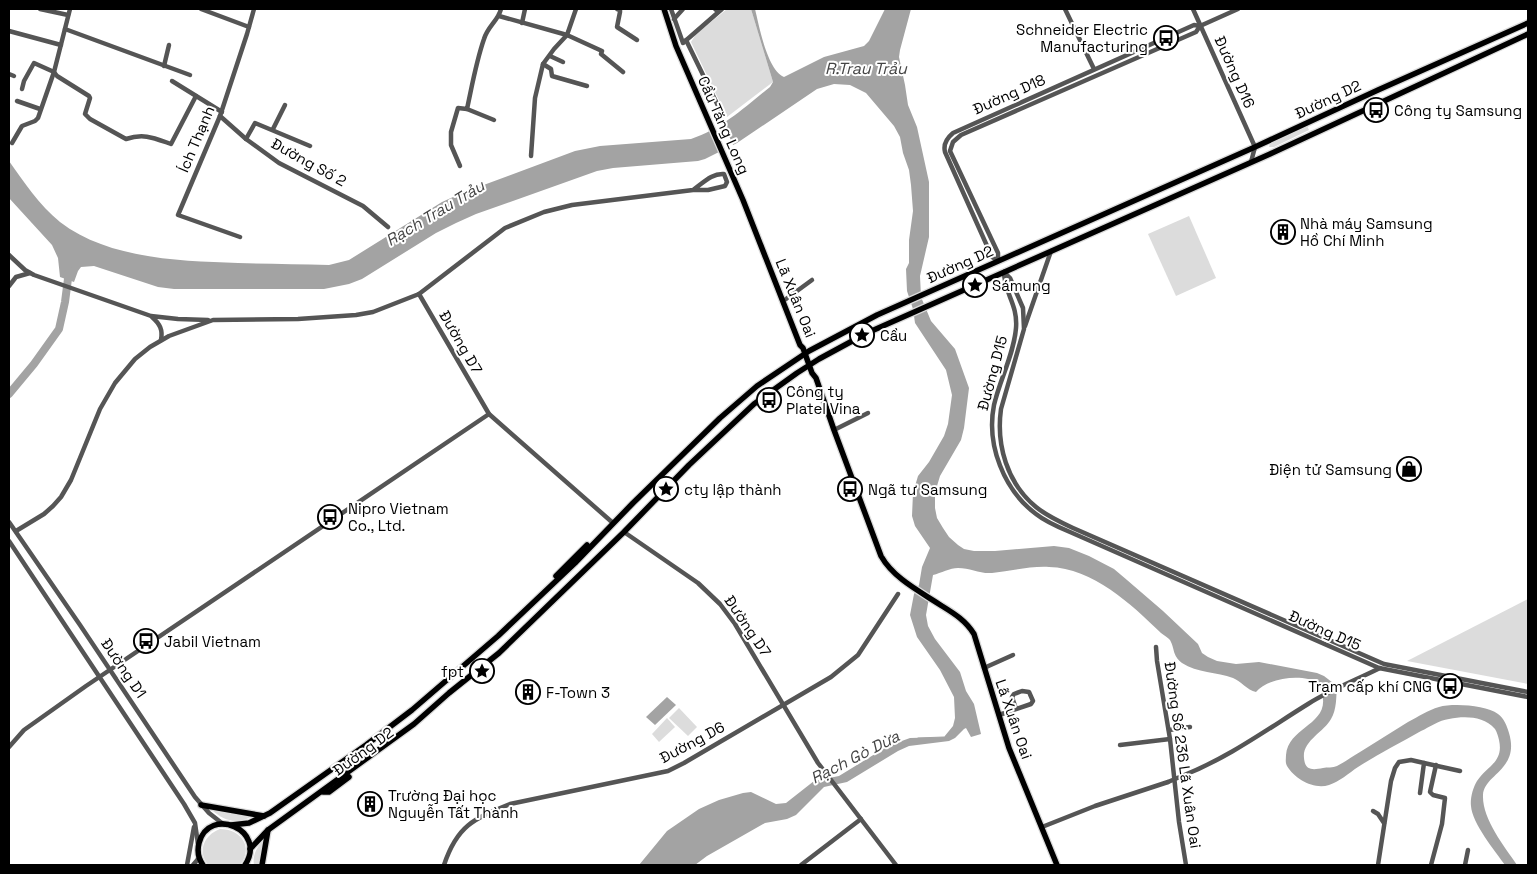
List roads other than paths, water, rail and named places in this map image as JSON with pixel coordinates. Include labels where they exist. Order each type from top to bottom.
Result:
[{"type":"main road","name":"Cầu Tăng Long","points":[[664,9],[676,46],[744,200],[763,251]]},
{"type":"main road","name":"Đường D2","points":[[223,824],[249,823],[264,816],[359,750],[428,696],[529,607],[718,420],[750,392],[814,348],[878,315],[1528,23]]},
{"type":"main road","name":"Đường D2","points":[[250,849],[268,830],[414,724],[499,653],[624,532],[671,482],[740,417],[759,400],[819,358],[848,342],[953,294],[1270,154],[1503,47],[1508,47],[1522,40],[1526,35]]},
{"type":"main road","name":"Lã Xuân Oai","points":[[763,251],[800,345],[816,378],[881,556],[888,568],[901,579],[956,614],[970,627],[974,634],[1010,748],[1057,865]]},
{"type":"main road","points":[[998,261],[1004,272]]},
{"type":"main road","points":[[613,523],[624,532]]},
{"type":"main road","points":[[510,624],[519,633]]},
{"type":"main road","points":[[428,696],[436,705]]},
{"type":"main road","points":[[202,805],[264,816]]},
{"type":"main road","points":[[203,865],[199,858],[198,845],[200,839],[209,828],[223,824]]},
{"type":"main road","points":[[231,825],[245,834],[248,841],[250,849],[247,864]]},
{"type":"main road","points":[[262,865],[268,830]]},
{"type":"street","points":[[40,9],[68,15]]},
{"type":"street","points":[[12,143],[22,126],[36,120],[54,72],[70,9]]},
{"type":"street","points":[[201,9],[249,27]]},
{"type":"street","name":"Ích Thạnh","points":[[240,237],[178,215],[221,114],[254,9]]},
{"type":"street","points":[[467,109],[484,40],[489,26],[499,16],[501,9]]},
{"type":"street","points":[[522,23],[525,9]]},
{"type":"street","points":[[531,156],[535,98],[544,64],[568,35],[576,9]]},
{"type":"street","points":[[617,9],[620,12],[617,27],[637,40]]},
{"type":"street","points":[[671,9],[674,19],[722,114]]},
{"type":"street","points":[[674,19],[683,9]]},
{"type":"street","points":[[685,41],[722,9]]},
{"type":"street","points":[[1065,9],[1094,69]]},
{"type":"street","name":"Đường D16","points":[[1193,9],[1255,146]]},
{"type":"street","name":"Đường D18","points":[[998,261],[998,253],[950,151],[953,142],[961,135],[1196,32],[1200,26],[1238,9]]},
{"type":"street","points":[[499,16],[568,35],[602,52],[601,54],[623,72]]},
{"type":"street","name":"Đường D18","points":[[998,261],[992,257],[945,152],[944,147],[953,132],[1194,25],[1200,26]]},
{"type":"street","points":[[65,30],[190,76]]},
{"type":"street","points":[[9,31],[61,45]]},
{"type":"street","points":[[164,66],[169,45]]},
{"type":"street","points":[[550,56],[563,62]]},
{"type":"street","points":[[22,89],[24,81],[34,64],[54,72],[57,76],[90,96],[85,112],[86,117],[126,138],[148,136],[171,144],[196,96]]},
{"type":"street","points":[[544,64],[551,69],[552,76],[587,86]]},
{"type":"street","name":"Đường Số 2","points":[[172,81],[221,114],[246,139],[279,163],[363,206],[388,227]]},
{"type":"street","points":[[17,102],[40,109]]},
{"type":"street","points":[[273,129],[285,105]]},
{"type":"street","points":[[460,166],[451,145],[451,132],[458,108],[467,109],[494,120]]},
{"type":"street","points":[[246,139],[255,123],[310,146]]},
{"type":"street","points":[[1251,162],[1255,146]]},
{"type":"street","points":[[9,255],[30,273],[151,316],[212,320],[298,319],[356,315],[381,309],[419,294],[505,228],[544,212],[572,204],[719,188],[725,186],[727,182],[724,174],[717,173],[694,190]]},
{"type":"street","points":[[1024,329],[1050,251]]},
{"type":"street","name":"Đường D15","points":[[1004,272],[1010,278],[1023,308],[1024,329],[1001,407],[999,432],[1002,449],[1017,486],[1036,507],[1055,520],[1379,668],[1528,696]]},
{"type":"street","name":"Đường D15","points":[[1004,272],[1004,280],[1016,310],[1016,326],[1013,343],[994,405],[993,433],[998,459],[1009,484],[1016,494],[1037,515],[1054,525],[1384,664],[1528,692]]},
{"type":"street","points":[[9,286],[16,277],[30,273]]},
{"type":"street","points":[[786,299],[812,280]]},
{"type":"street","name":"Đường D7","points":[[419,294],[490,414],[613,523]]},
{"type":"street","points":[[151,316],[159,322],[162,329],[161,341]]},
{"type":"street","points":[[16,531],[44,514],[61,496],[71,480],[100,409],[115,383],[135,359],[169,336],[212,320]]},
{"type":"street","points":[[1013,343],[1020,345]]},
{"type":"street","points":[[994,405],[1001,407]]},
{"type":"street","points":[[834,430],[868,413]]},
{"type":"street","points":[[9,747],[24,730],[110,670],[490,414]]},
{"type":"street","name":"Đường D1","points":[[9,522],[202,805],[223,824]]},
{"type":"street","name":"Đường D7","points":[[624,532],[698,583],[720,604],[735,624],[818,763],[860,819]]},
{"type":"street","name":"Đường D1","points":[[9,541],[184,804],[194,823],[198,845]]},
{"type":"street","name":"Đường D6","points":[[444,865],[457,836],[469,824],[487,813],[510,804],[560,792],[668,771],[831,677],[858,655],[898,594]]},
{"type":"street","name":"Đường Số 236 Lã Xuân Oai","points":[[1156,647],[1169,730],[1179,822],[1186,865]]},
{"type":"street","points":[[984,668],[1013,655]]},
{"type":"street","points":[[1042,827],[1095,806],[1202,769],[1238,750],[1310,703],[1384,664]]},
{"type":"street","points":[[999,715],[1016,709],[1032,703],[1032,697],[1029,692],[1022,691],[1014,694],[1012,697],[1016,709]]},
{"type":"street","points":[[1169,730],[1190,726]]},
{"type":"street","points":[[1120,745],[1170,739]]},
{"type":"street","points":[[1378,865],[1390,781],[1399,762],[1410,760],[1460,771]]},
{"type":"street","points":[[1420,793],[1424,763]]},
{"type":"street","points":[[1431,865],[1442,824],[1445,798],[1430,792],[1436,765]]},
{"type":"street","points":[[1373,811],[1378,814],[1384,823]]},
{"type":"street","points":[[801,865],[860,819],[896,865]]},
{"type":"street","points":[[187,865],[194,823]]},
{"type":"street","points":[[1465,865],[1468,850]]},
{"type":"street","points":[[193,865],[199,858]]},
{"type":"water","points":[[751,9],[755,9],[768,57],[778,73],[784,77],[824,57],[864,46],[869,41],[885,9],[911,9],[899,57],[908,105],[917,127],[929,182],[929,237],[920,276],[921,297],[931,321],[955,349],[969,388],[961,440],[940,476],[935,496],[937,518],[949,537],[964,549],[974,551],[1054,546],[1069,548],[1114,569],[1163,611],[1198,644],[1202,653],[1208,657],[1217,661],[1236,664],[1259,662],[1324,676],[1337,686],[1335,707],[1328,724],[1306,747],[1304,758],[1306,765],[1310,769],[1337,766],[1408,722],[1439,707],[1452,705],[1469,706],[1493,711],[1504,720],[1511,745],[1510,755],[1506,763],[1485,788],[1483,795],[1484,804],[1490,823],[1517,865],[1505,865],[1490,845],[1472,813],[1471,797],[1473,790],[1481,776],[1494,763],[1499,754],[1498,736],[1495,729],[1490,725],[1479,719],[1467,717],[1442,721],[1373,758],[1333,784],[1323,786],[1311,785],[1290,771],[1286,765],[1286,755],[1289,744],[1295,736],[1318,716],[1322,707],[1323,697],[1318,683],[1304,678],[1286,678],[1268,683],[1256,692],[1233,678],[1188,666],[1182,663],[1175,655],[1170,640],[1110,590],[1081,574],[1065,569],[1042,567],[988,573],[955,568],[933,575],[926,615],[928,626],[935,639],[960,672],[966,691],[974,704],[981,734],[971,737],[966,728],[949,741],[909,746],[898,751],[847,782],[824,787],[796,815],[787,819],[765,823],[707,856],[695,865],[639,865],[667,831],[699,809],[719,800],[751,792],[776,804],[786,803],[814,781],[839,776],[888,746],[910,738],[944,737],[953,726],[955,718],[954,697],[940,670],[917,637],[910,615],[922,567],[930,548],[915,526],[912,516],[913,493],[918,476],[929,462],[944,436],[948,424],[952,395],[946,370],[915,323],[907,291],[906,269],[909,263],[909,240],[913,211],[909,170],[900,137],[894,126],[866,93],[850,85],[834,84],[817,89],[737,143],[705,159],[597,171],[476,214],[436,233],[362,279],[349,284],[324,289],[174,289],[158,287],[94,266],[81,267],[74,282],[60,277],[58,258],[52,245],[9,198],[9,161],[39,201],[60,222],[100,244],[122,251],[169,259],[216,262],[329,265],[349,260],[442,202],[575,151],[600,146],[691,139],[723,123],[742,110],[770,87],[773,82]]},
{"type":"water","points":[[667,697],[676,705],[655,725],[646,717]]},
{"type":"waterway","points":[[9,394],[34,364],[59,329],[69,271]]},
{"type":"waterway","name":"Rạch Gò Dừa","points":[[918,738],[944,737]]},
{"type":"place","name":"Schneider Electric Manufacturing","points":[[1166,38]]},
{"type":"place","name":"Công ty Samsung","points":[[1376,110]]},
{"type":"place","name":"Nhà máy Samsung Hồ Chí Minh","points":[[1283,232]]},
{"type":"place","name":"Sámung","points":[[975,285]]},
{"type":"place","name":"Cầu","points":[[862,335]]},
{"type":"place","name":"Công ty Platel Vina","points":[[769,400]]},
{"type":"place","name":"Điện tử Samsung","points":[[1409,469]]},
{"type":"place","name":"cty lập thành","points":[[666,489]]},
{"type":"place","name":"Ngã tư Samsung","points":[[850,489]]},
{"type":"place","name":"Nipro Vietnam Co., Ltd.","points":[[330,517]]},
{"type":"place","name":"Jabil Vietnam","points":[[146,641]]},
{"type":"place","name":"fpt","points":[[482,671]]},
{"type":"place","name":"Trạm cấp khí CNG","points":[[1450,686]]},
{"type":"place","name":"F-Town 3","points":[[528,692]]},
{"type":"place","name":"Trường Đại học Nguyễn Tất Thành","points":[[370,804]]},
{"type":"water label","name":"R.Trau Trảu","points":[[866,68]]},
{"type":"water label","name":"Rạch Trau Trảu","points":[[435,213]]}]
